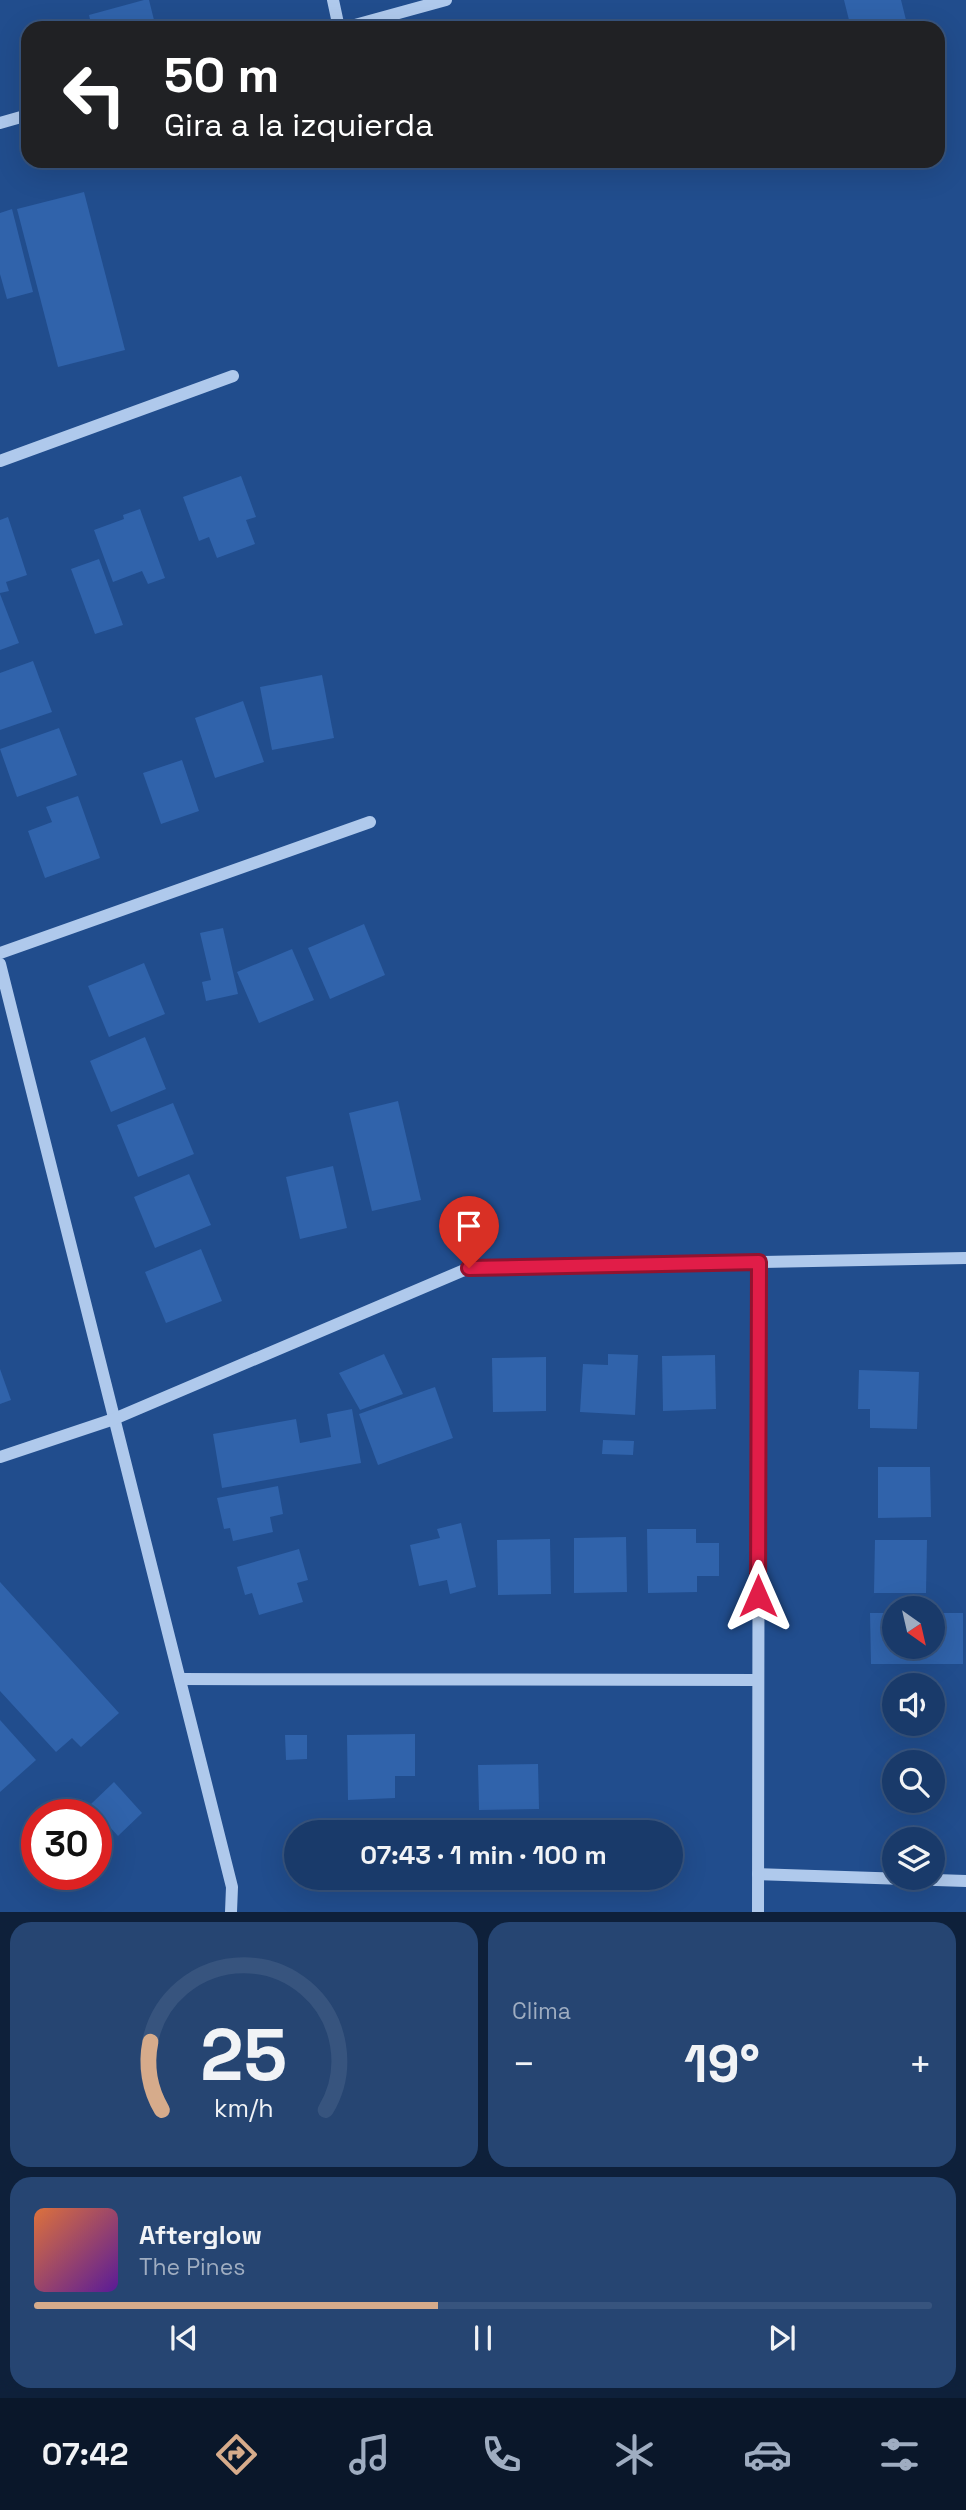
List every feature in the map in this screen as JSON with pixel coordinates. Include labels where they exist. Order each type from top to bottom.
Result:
[{"type":"street","points":[[333,0],[337,21]]},
{"type":"street","points":[[370,21],[446,0]]},
{"type":"street","points":[[0,123],[21,117]]},
{"type":"street","points":[[0,461],[233,376]]},
{"type":"street","points":[[0,953],[370,822]]},
{"type":"street","points":[[0,964],[232,1887],[232,1912]]},
{"type":"street","points":[[0,1457],[114,1419],[469,1268],[966,1258]]},
{"type":"street","points":[[758,1912],[759,1262]]},
{"type":"street","points":[[180,1679],[758,1680]]},
{"type":"street","points":[[758,1874],[966,1881]]},
{"type":"building","points":[[149,0],[154,21],[90,21],[89,15]]},
{"type":"building","points":[[844,0],[901,0],[906,21],[849,21]]},
{"type":"building","points":[[84,192],[125,350],[58,367],[17,209]]},
{"type":"building","points":[[12,209],[33,292],[7,299],[0,274],[0,213]]},
{"type":"building","points":[[241,476],[256,517],[246,520],[255,544],[217,558],[209,537],[199,541],[183,497]]},
{"type":"building","points":[[140,509],[165,578],[148,584],[142,571],[113,582],[94,530],[124,519],[123,515]]},
{"type":"building","points":[[8,517],[27,575],[6,582],[9,591],[0,593],[0,520]]},
{"type":"building","points":[[99,559],[123,625],[95,634],[71,569]]},
{"type":"building","points":[[0,594],[19,643],[0,650]]},
{"type":"building","points":[[33,661],[52,712],[0,730],[0,673]]},
{"type":"building","points":[[322,675],[334,738],[272,750],[260,687]]},
{"type":"building","points":[[243,701],[264,762],[215,778],[195,718]]},
{"type":"building","points":[[59,728],[77,775],[17,797],[0,749]]},
{"type":"building","points":[[182,760],[199,811],[161,824],[143,773]]},
{"type":"building","points":[[78,796],[100,858],[45,878],[28,831],[52,822],[46,807]]},
{"type":"building","points":[[364,924],[385,975],[330,999],[308,948]]},
{"type":"building","points":[[223,928],[238,994],[206,1001],[202,982],[211,980],[200,933]]},
{"type":"building","points":[[292,949],[314,1000],[259,1023],[237,972]]},
{"type":"building","points":[[144,963],[165,1014],[109,1037],[88,986]]},
{"type":"building","points":[[145,1037],[166,1089],[111,1112],[90,1061]]},
{"type":"building","points":[[398,1101],[421,1200],[372,1211],[349,1113]]},
{"type":"building","points":[[173,1103],[194,1154],[138,1177],[117,1125]]},
{"type":"building","points":[[333,1166],[347,1228],[300,1239],[286,1177]]},
{"type":"building","points":[[189,1174],[211,1225],[155,1248],[134,1197]]},
{"type":"building","points":[[201,1249],[222,1301],[166,1323],[145,1272]]},
{"type":"building","points":[[384,1354],[403,1394],[360,1410],[339,1373]]},
{"type":"building","points":[[608,1354],[638,1355],[635,1415],[580,1412],[583,1364],[608,1365]]},
{"type":"building","points":[[715,1355],[716,1409],[663,1411],[662,1356]]},
{"type":"building","points":[[546,1357],[546,1411],[493,1412],[492,1358]]},
{"type":"building","points":[[0,1369],[11,1400],[0,1404]]},
{"type":"building","points":[[859,1370],[919,1372],[917,1429],[870,1428],[870,1409],[858,1409]]},
{"type":"building","points":[[435,1387],[453,1438],[378,1465],[359,1414]]},
{"type":"building","points":[[352,1409],[361,1463],[222,1488],[213,1434],[296,1419],[300,1443],[331,1437],[327,1414]]},
{"type":"building","points":[[603,1440],[634,1441],[633,1455],[602,1454]]},
{"type":"building","points":[[878,1467],[930,1467],[931,1517],[878,1518]]},
{"type":"building","points":[[278,1486],[283,1514],[270,1517],[273,1532],[233,1541],[230,1528],[224,1529],[217,1498]]},
{"type":"building","points":[[461,1523],[476,1587],[450,1594],[447,1580],[419,1586],[410,1545],[440,1538],[437,1529]]},
{"type":"building","points":[[647,1529],[696,1529],[696,1543],[719,1543],[719,1576],[697,1576],[697,1592],[648,1593]]},
{"type":"building","points":[[626,1537],[627,1592],[574,1593],[574,1538]]},
{"type":"building","points":[[550,1539],[551,1594],[498,1595],[497,1540]]},
{"type":"building","points":[[875,1540],[927,1540],[926,1593],[874,1593]]},
{"type":"building","points":[[299,1549],[308,1580],[297,1583],[303,1602],[259,1615],[252,1593],[245,1595],[237,1567]]},
{"type":"building","points":[[0,1582],[119,1713],[81,1747],[72,1738],[56,1752],[0,1691]]},
{"type":"building","points":[[870,1613],[882,1613],[882,1659],[945,1659],[945,1613],[963,1613],[963,1664],[871,1664]]},
{"type":"building","points":[[0,1720],[36,1760],[0,1792]]},
{"type":"building","points":[[415,1734],[415,1776],[395,1776],[395,1798],[348,1800],[347,1735]]},
{"type":"building","points":[[285,1735],[307,1735],[307,1759],[286,1760]]},
{"type":"building","points":[[538,1764],[539,1809],[479,1810],[478,1765]]},
{"type":"building","points":[[114,1782],[142,1813],[118,1836],[112,1829],[112,1799],[96,1799]]},
{"type":"route","points":[[469,1268],[759,1262],[758,1596]]}]
